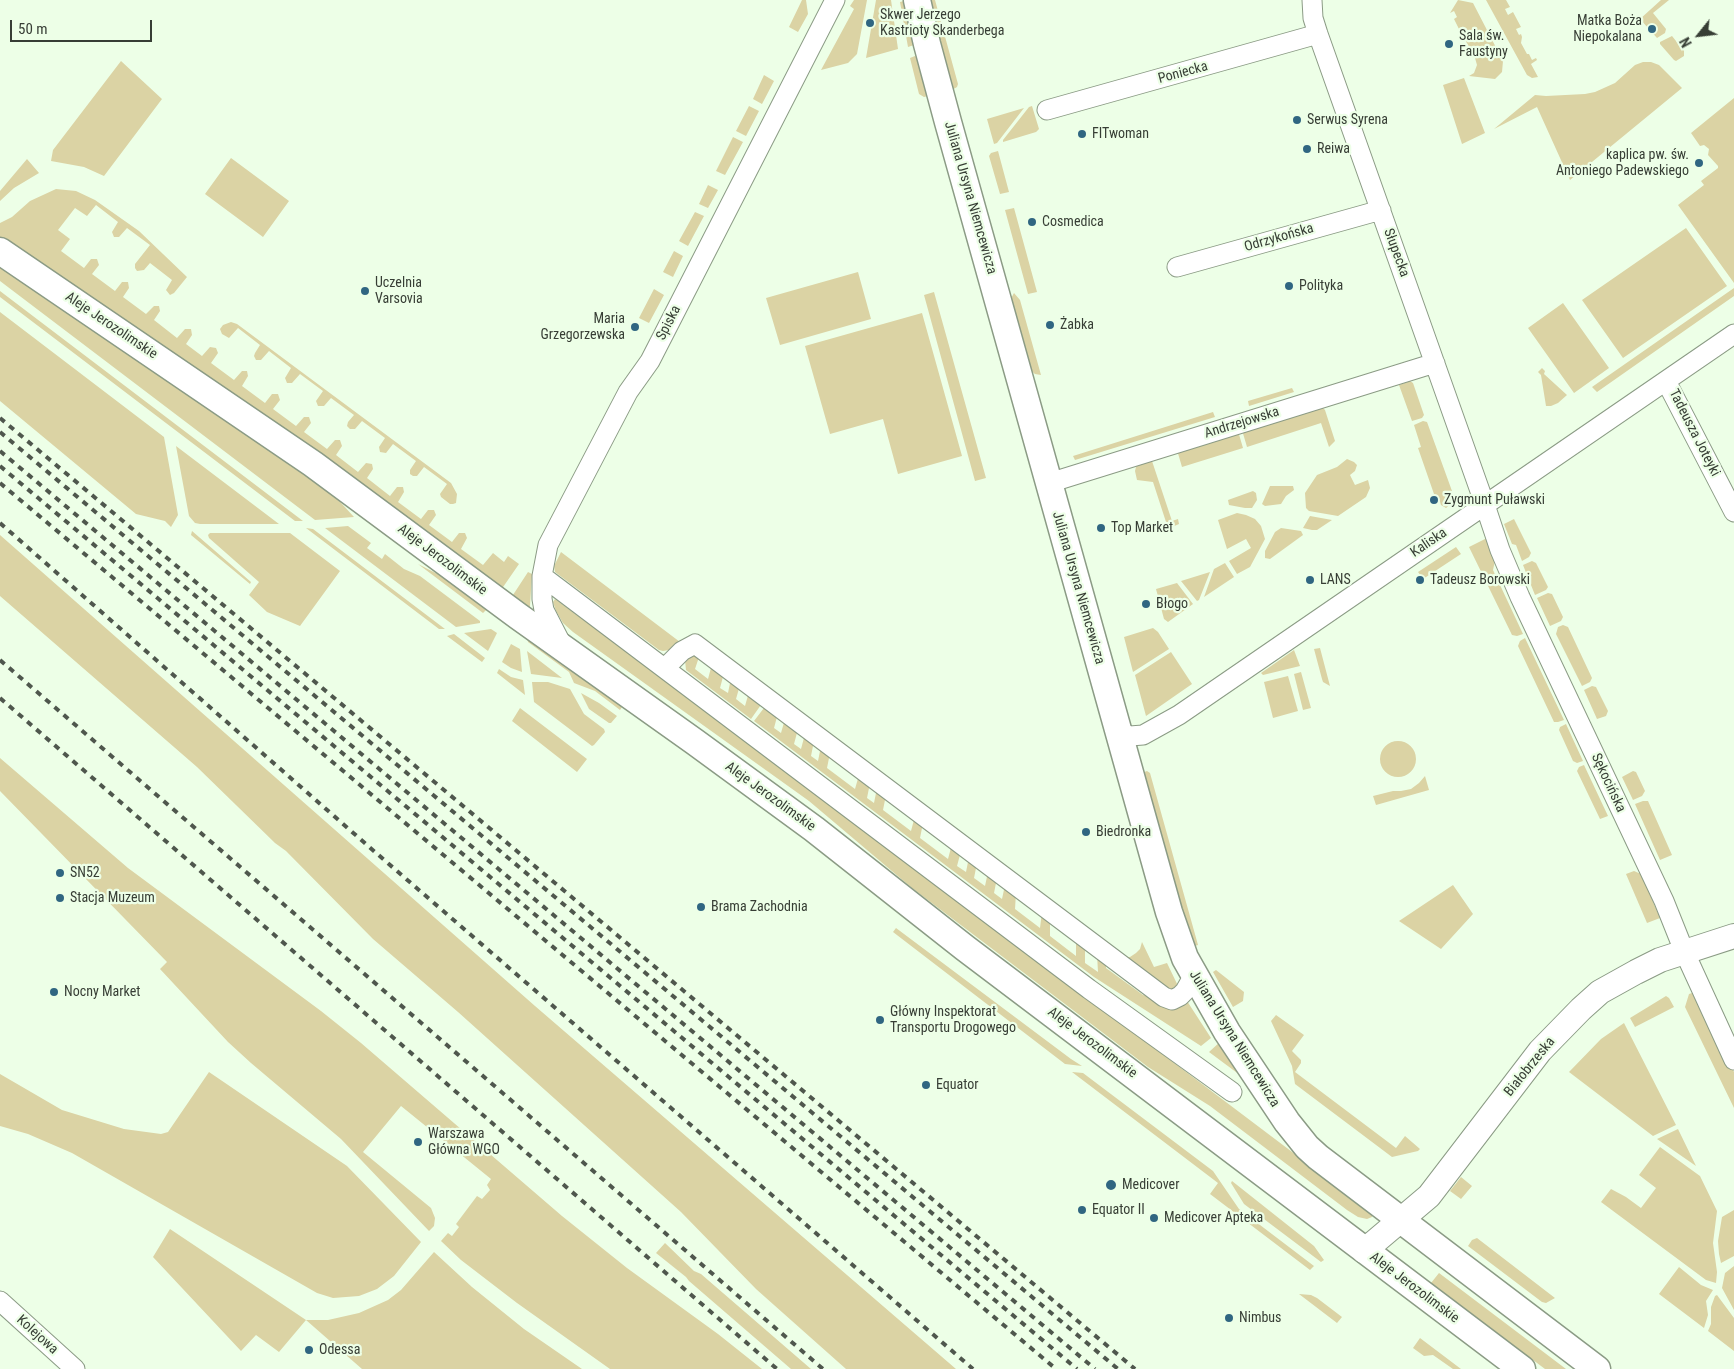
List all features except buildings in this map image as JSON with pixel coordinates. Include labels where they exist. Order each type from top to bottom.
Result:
[{"type":"main road","name":"Juliana Ursyna Niemcewicza","points":[[917,0],[948,122],[1178,940],[1194,975],[1221,1023],[1287,1122],[1307,1147],[1318,1157],[1400,1220]]},
{"type":"main road","name":"Aleje Jerozolimskie","points":[[0,250],[313,464],[564,650],[814,829],[965,948],[1522,1369]]},
{"type":"main road","points":[[1400,1220],[1597,1369]]},
{"type":"street","name":"Spiska","points":[[564,650],[544,610],[542,576],[548,546],[628,392],[654,352],[835,0]]},
{"type":"street","name":"Słupecka","points":[[1312,0],[1313,18],[1318,34],[1486,505]]},
{"type":"street","name":"Poniecka","points":[[1047,110],[1318,34]]},
{"type":"street","name":"Odrzykońska","points":[[1177,267],[1381,210]]},
{"type":"street","name":"Kaliska","points":[[1118,732],[1130,736],[1143,735],[1179,715],[1734,334]]},
{"type":"street","name":"Andrzejowska","points":[[1049,484],[1435,362]]},
{"type":"street","name":"Tadeusza Joteyki","points":[[1666,381],[1734,512]]},
{"type":"street","name":"Sękocińska","points":[[1486,505],[1500,550],[1510,574],[1664,901],[1684,952],[1734,1060]]},
{"type":"street","points":[[542,576],[1089,989],[1232,1092]]},
{"type":"street","points":[[665,668],[682,652],[695,644],[1164,997],[1172,1000],[1180,996],[1194,975]]},
{"type":"street","name":"Białobrzeska","points":[[1364,1251],[1436,1187],[1540,1051],[1580,1009],[1600,992],[1636,972],[1684,952],[1734,936]]},
{"type":"street","name":"Kolejowa","points":[[0,1301],[75,1369]]},
{"type":"shaded area","points":[[802,0],[806,0],[808,14],[798,32],[789,27]]},
{"type":"shaded area","points":[[854,0],[867,0],[857,54],[848,63],[821,70],[854,9],[850,6]]},
{"type":"shaded area","points":[[876,0],[891,0],[898,49],[866,58]]},
{"type":"shaded area","points":[[929,0],[935,0],[958,84],[952,90]]},
{"type":"shaded area","points":[[1458,0],[1473,3],[1503,61],[1502,72],[1495,79],[1469,76],[1474,73],[1477,65],[1475,58],[1478,56],[1476,51],[1472,52],[1464,38],[1468,37],[1465,31],[1461,33],[1454,19],[1457,17],[1454,11],[1450,13]]},
{"type":"shaded area","points":[[1486,0],[1506,0],[1510,7],[1505,9],[1508,15],[1513,12],[1521,27],[1516,29],[1519,35],[1521,34],[1521,43],[1532,60],[1536,58],[1537,60],[1531,64],[1538,77],[1532,78],[1527,75]]},
{"type":"shaded area","points":[[1661,0],[1669,0],[1653,13],[1666,29],[1665,33],[1657,38],[1640,19]]},
{"type":"shaded area","points":[[904,1],[914,45],[908,47],[900,2]]},
{"type":"shaded area","points":[[1672,36],[1684,51],[1684,56],[1676,61],[1660,44],[1660,42]]},
{"type":"shaded area","points":[[915,56],[918,58],[928,96],[924,97],[919,94],[910,58]]},
{"type":"shaded area","points":[[121,61],[162,99],[104,176],[84,167],[51,161],[53,150]]},
{"type":"shaded area","points":[[1643,62],[1659,65],[1682,88],[1570,180],[1537,107],[1494,129],[1535,95],[1546,96],[1595,92],[1615,83],[1635,65]]},
{"type":"shaded area","points":[[764,75],[774,81],[762,104],[753,99]]},
{"type":"shaded area","points":[[1464,78],[1485,133],[1462,144],[1443,85]]},
{"type":"shaded area","points":[[1734,98],[1734,283],[1678,205],[1704,185],[1701,181],[1718,168],[1708,155],[1709,149],[1704,145],[1700,146],[1691,133]]},
{"type":"shaded area","points":[[749,106],[759,111],[746,136],[736,131]]},
{"type":"shaded area","points":[[1032,106],[1039,129],[1036,132],[1003,142],[1029,107]]},
{"type":"shaded area","points":[[1024,108],[997,143],[994,144],[987,119]]},
{"type":"shaded area","points":[[733,137],[743,142],[725,175],[716,171]]},
{"type":"shaded area","points":[[998,151],[1009,192],[1000,194],[989,156],[991,153]]},
{"type":"shaded area","points":[[231,158],[289,201],[263,237],[205,194]]},
{"type":"shaded area","points":[[27,159],[39,173],[14,188],[0,201],[0,191]]},
{"type":"shaded area","points":[[708,185],[718,190],[708,208],[699,204]]},
{"type":"shaded area","points":[[56,189],[76,191],[95,200],[139,231],[187,277],[174,293],[170,295],[166,290],[172,280],[150,263],[144,270],[137,271],[135,264],[150,245],[127,228],[119,237],[114,237],[112,232],[118,222],[96,205],[87,216],[75,208],[58,230],[70,239],[61,251],[84,268],[91,259],[97,259],[99,265],[92,274],[115,291],[122,282],[128,282],[129,288],[123,297],[146,314],[154,306],[159,306],[160,311],[154,320],[177,338],[185,329],[191,329],[192,335],[186,344],[202,356],[210,347],[216,348],[218,353],[211,363],[234,380],[242,371],[247,371],[248,376],[242,386],[265,403],[272,394],[278,394],[280,400],[273,409],[296,426],[304,417],[309,417],[311,423],[304,432],[327,449],[335,440],[340,440],[342,446],[336,455],[358,472],[366,463],[372,464],[373,469],[367,478],[390,496],[397,487],[403,487],[404,492],[398,502],[421,519],[428,510],[434,510],[436,515],[429,525],[452,542],[459,533],[465,533],[467,538],[461,549],[483,565],[493,553],[504,562],[508,556],[519,564],[501,590],[0,238],[0,223],[12,217],[30,201]]},
{"type":"shaded area","points":[[1014,208],[1037,292],[1028,294],[1005,210]]},
{"type":"shaded area","points":[[695,212],[704,216],[688,246],[679,241]]},
{"type":"shaded area","points":[[1686,228],[1727,286],[1623,358],[1582,300]]},
{"type":"shaded area","points":[[674,251],[683,256],[673,277],[663,272]]},
{"type":"shaded area","points":[[0,263],[331,492],[354,517],[315,520],[0,281]]},
{"type":"shaded area","points":[[858,272],[871,319],[780,345],[766,298]]},
{"type":"shaded area","points":[[1734,288],[1734,296],[1597,392],[1592,387]]},
{"type":"shaded area","points":[[654,289],[664,295],[649,323],[639,318]]},
{"type":"shaded area","points":[[0,291],[303,521],[295,521],[0,297]]},
{"type":"shaded area","points":[[934,292],[986,478],[975,481],[924,295]]},
{"type":"shaded area","points":[[1014,293],[1020,300],[1041,375],[1035,374],[1029,369],[1009,302]]},
{"type":"shaded area","points":[[1563,303],[1609,368],[1574,393],[1528,328]]},
{"type":"shaded area","points":[[0,312],[164,437],[178,515],[171,527],[165,521],[136,514],[0,401]]},
{"type":"shaded area","points":[[922,313],[962,456],[898,474],[883,419],[830,434],[805,346]]},
{"type":"shaded area","points":[[231,322],[237,324],[451,483],[457,494],[456,503],[450,504],[441,497],[440,494],[447,484],[424,467],[417,476],[410,474],[410,470],[416,461],[393,444],[386,453],[380,452],[379,447],[385,438],[362,421],[355,429],[350,429],[347,426],[348,422],[354,415],[331,398],[324,406],[318,406],[316,401],[323,391],[300,374],[292,383],[287,383],[285,378],[291,368],[269,351],[261,360],[256,360],[254,356],[260,345],[238,328],[229,338],[222,334],[220,329],[223,325]]},
{"type":"shaded area","points":[[1542,368],[1545,371],[1544,374],[1567,395],[1551,406],[1546,406],[1541,375],[1538,372]]},
{"type":"shaded area","points":[[1410,381],[1413,383],[1424,415],[1422,418],[1412,421],[1399,385]]},
{"type":"shaded area","points":[[1292,388],[1294,392],[1249,406],[1248,401]]},
{"type":"shaded area","points":[[1321,406],[1325,410],[1335,441],[1329,447],[1321,423],[1247,447],[1242,430]]},
{"type":"shaded area","points":[[1213,412],[1215,417],[1075,460],[1073,456]]},
{"type":"shaded area","points":[[1423,421],[1427,422],[1452,491],[1452,503],[1446,508],[1441,505],[1438,495],[1434,494],[1418,448],[1421,447],[1414,425]]},
{"type":"shaded area","points":[[1238,431],[1243,448],[1182,467],[1177,450]]},
{"type":"shaded area","points":[[176,446],[279,524],[195,523],[189,516]]},
{"type":"shaded area","points":[[1151,458],[1172,521],[1178,519],[1179,524],[1172,527],[1165,523],[1153,482],[1137,480],[1136,467],[1139,463]]},
{"type":"shaded area","points":[[1347,459],[1357,465],[1355,471],[1350,475],[1355,485],[1368,480],[1370,488],[1366,497],[1338,516],[1309,511],[1306,508],[1305,493],[1317,475],[1337,467]]},
{"type":"shaded area","points":[[1270,486],[1293,486],[1294,490],[1286,496],[1281,504],[1265,506],[1262,504]]},
{"type":"shaded area","points":[[1253,491],[1256,493],[1257,500],[1252,508],[1229,505],[1228,500]]},
{"type":"shaded area","points":[[1237,513],[1255,519],[1261,526],[1265,539],[1250,567],[1237,574],[1229,561],[1251,548],[1246,539],[1227,549],[1218,520]]},
{"type":"shaded area","points":[[1310,516],[1332,520],[1317,530],[1303,528]]},
{"type":"shaded area","points":[[1514,519],[1531,553],[1529,557],[1522,561],[1516,545],[1512,544],[1504,524]]},
{"type":"shaded area","points":[[348,526],[371,543],[367,548],[382,559],[385,554],[404,569],[420,576],[480,621],[480,623],[456,627],[325,528]]},
{"type":"shaded area","points":[[306,528],[313,529],[445,629],[439,629]]},
{"type":"shaded area","points":[[1281,528],[1301,531],[1303,535],[1270,559],[1265,558],[1265,551],[1275,532]]},
{"type":"shaded area","points":[[192,531],[251,582],[250,584],[191,535]]},
{"type":"shaded area","points":[[210,533],[290,533],[340,571],[300,626],[267,612],[249,595],[259,582],[209,538],[208,535]]},
{"type":"shaded area","points":[[0,535],[535,1006],[956,1369],[846,1369],[756,1289],[681,1212],[458,1012],[373,939],[286,851],[275,843],[197,767],[0,596]]},
{"type":"shaded area","points":[[1487,538],[1496,556],[1493,570],[1523,634],[1512,635],[1469,547]]},
{"type":"shaded area","points":[[1456,547],[1461,554],[1423,579],[1418,572]]},
{"type":"shaded area","points":[[561,552],[680,642],[669,650],[659,650],[555,572],[554,566]]},
{"type":"shaded area","points":[[1532,561],[1536,563],[1548,587],[1546,590],[1535,595],[1523,565]]},
{"type":"shaded area","points":[[1225,563],[1234,577],[1204,597],[1214,569]]},
{"type":"shaded area","points":[[418,564],[461,586],[489,607],[483,613]]},
{"type":"shaded area","points":[[528,572],[532,574],[530,606],[528,609],[511,598]]},
{"type":"shaded area","points":[[1210,572],[1199,600],[1197,601],[1181,581]]},
{"type":"shaded area","points":[[1177,583],[1193,604],[1168,622],[1164,619],[1156,589]]},
{"type":"shaded area","points":[[1548,593],[1552,594],[1563,617],[1561,621],[1550,626],[1537,598]]},
{"type":"shaded area","points":[[555,599],[729,727],[1373,1213],[1372,1217],[1367,1219],[1358,1217],[1347,1210],[1210,1106],[1148,1067],[912,888],[809,801],[573,632],[563,623],[556,611],[553,602]]},
{"type":"shaded area","points":[[1563,625],[1568,627],[1592,678],[1590,682],[1582,686],[1556,634],[1558,627]]},
{"type":"shaded area","points":[[1153,628],[1158,632],[1169,649],[1133,672],[1124,637]]},
{"type":"shaded area","points":[[491,629],[497,633],[488,651],[464,633]]},
{"type":"shaded area","points":[[454,634],[485,658],[482,662],[447,636]]},
{"type":"shaded area","points":[[527,636],[622,707],[620,710],[595,691],[574,683],[569,672],[528,642]]},
{"type":"shaded area","points":[[1525,638],[1564,720],[1554,722],[1518,646],[1520,641]]},
{"type":"shaded area","points":[[511,644],[520,649],[522,672],[502,662]]},
{"type":"shaded area","points":[[1320,648],[1330,686],[1323,682],[1314,649]]},
{"type":"shaded area","points":[[1294,650],[1300,666],[1263,675],[1261,673]]},
{"type":"shaded area","points":[[527,651],[562,678],[531,674]]},
{"type":"shaded area","points":[[1171,652],[1192,684],[1146,716],[1135,675]]},
{"type":"shaded area","points":[[700,654],[695,669],[708,679],[712,664],[724,673],[720,688],[728,693],[731,678],[740,685],[736,699],[745,706],[749,692],[763,702],[751,719],[686,670],[685,660],[691,655]]},
{"type":"shaded area","points":[[499,669],[511,677],[523,680],[525,695],[497,673]]},
{"type":"shaded area","points":[[1301,672],[1311,708],[1303,710],[1294,674]]},
{"type":"shaded area","points":[[1288,676],[1298,711],[1273,718],[1264,682]]},
{"type":"shaded area","points":[[532,682],[548,682],[570,689],[584,714],[604,729],[605,732],[592,746],[534,702]]},
{"type":"shaded area","points":[[1592,686],[1596,687],[1608,711],[1606,716],[1597,719],[1584,690]]},
{"type":"shaded area","points":[[581,693],[617,716],[609,723],[589,709]]},
{"type":"shaded area","points":[[767,704],[778,713],[774,728],[781,733],[785,719],[798,729],[794,744],[801,749],[805,734],[814,741],[811,756],[818,761],[821,746],[830,753],[827,768],[855,789],[859,775],[870,783],[867,798],[874,803],[877,788],[886,795],[883,810],[911,831],[915,816],[923,823],[920,838],[948,859],[952,844],[961,851],[957,866],[966,872],[969,857],[977,863],[974,878],[985,886],[988,872],[997,878],[994,893],[1002,899],[1005,885],[1016,893],[1015,909],[1040,928],[1042,912],[1050,919],[1050,936],[1076,956],[1076,938],[1085,945],[1085,963],[1098,972],[1097,954],[1106,961],[1106,968],[1143,995],[1187,1001],[1211,1038],[1201,1046],[1094,977],[754,721]]},
{"type":"shaded area","points":[[520,708],[587,759],[577,772],[512,721]]},
{"type":"shaded area","points":[[1566,724],[1583,761],[1577,763],[1573,761],[1559,730],[1560,727]]},
{"type":"shaded area","points":[[1398,741],[1405,742],[1411,746],[1415,752],[1415,766],[1411,772],[1405,776],[1398,777],[1391,776],[1385,772],[1381,766],[1380,759],[1381,752],[1385,746],[1391,742]]},
{"type":"shaded area","points":[[0,758],[128,868],[321,1011],[361,1043],[562,1216],[627,1268],[718,1334],[762,1369],[610,1369],[517,1303],[461,1260],[441,1241],[448,1233],[452,1236],[459,1227],[456,1224],[477,1196],[482,1199],[490,1190],[487,1185],[491,1179],[401,1106],[363,1152],[431,1208],[435,1218],[434,1226],[429,1231],[341,1139],[228,1042],[160,969],[167,962],[0,791]]},
{"type":"shaded area","points":[[1584,765],[1608,816],[1600,819],[1577,771],[1579,767]]},
{"type":"shaded area","points":[[1147,771],[1150,773],[1198,945],[1195,946],[1184,921],[1142,773]]},
{"type":"shaded area","points":[[1633,771],[1636,772],[1645,791],[1642,796],[1633,800],[1622,777]]},
{"type":"shaded area","points":[[1425,776],[1429,790],[1376,805],[1373,796],[1411,789]]},
{"type":"shaded area","points":[[1648,801],[1672,855],[1660,860],[1635,804]]},
{"type":"shaded area","points":[[1634,871],[1641,874],[1660,918],[1647,923],[1626,874]]},
{"type":"shaded area","points":[[1453,885],[1473,914],[1441,949],[1399,921]]},
{"type":"shaded area","points":[[896,928],[1082,1066],[1065,1064],[893,932]]},
{"type":"shaded area","points":[[1142,942],[1154,967],[1167,963],[1179,988],[1173,992],[1124,957],[1130,957],[1136,953],[1140,949]]},
{"type":"shaded area","points":[[1216,970],[1244,992],[1243,1001],[1233,1007],[1213,972]]},
{"type":"shaded area","points":[[1695,992],[1734,1072],[1734,1108],[1685,1007],[1689,994]]},
{"type":"shaded area","points":[[1666,996],[1674,1007],[1635,1027],[1630,1018]]},
{"type":"shaded area","points":[[1276,1015],[1304,1035],[1292,1051],[1301,1060],[1295,1072],[1396,1148],[1405,1136],[1420,1149],[1392,1157],[1295,1084],[1292,1066],[1271,1021]]},
{"type":"shaded area","points":[[1624,1023],[1676,1125],[1653,1136],[1569,1072],[1601,1039]]},
{"type":"shaded area","points":[[1221,1041],[1244,1078],[1209,1052]]},
{"type":"shaded area","points":[[209,1072],[347,1166],[421,1242],[394,1276],[377,1289],[359,1296],[333,1298],[317,1293],[72,1153],[28,1134],[0,1126],[0,1074],[62,1110],[124,1129],[161,1134],[168,1132]]},
{"type":"shaded area","points":[[1072,1072],[1083,1073],[1213,1171],[1239,1209],[1314,1266],[1310,1270],[1210,1194],[1218,1183]]},
{"type":"shaded area","points":[[1678,1129],[1696,1166],[1657,1139]]},
{"type":"shaded area","points":[[1660,1147],[1700,1176],[1717,1211],[1713,1243],[1717,1272],[1716,1283],[1706,1280],[1601,1202],[1611,1189],[1641,1208],[1656,1188],[1639,1175]]},
{"type":"shaded area","points":[[1461,1177],[1472,1186],[1461,1199],[1450,1191]]},
{"type":"shaded area","points":[[1232,1181],[1314,1246],[1324,1260],[1321,1262],[1244,1204],[1231,1183]]},
{"type":"shaded area","points":[[1734,1210],[1734,1256],[1721,1263],[1718,1241],[1722,1217]]},
{"type":"shaded area","points":[[170,1229],[306,1320],[279,1352],[256,1335],[241,1351],[153,1257]]},
{"type":"shaded area","points":[[1477,1238],[1555,1298],[1546,1303],[1542,1302],[1468,1246],[1472,1240]]},
{"type":"shaded area","points":[[665,1243],[694,1271],[701,1274],[811,1369],[791,1369],[656,1253]]},
{"type":"shaded area","points":[[434,1252],[472,1287],[524,1329],[582,1369],[362,1369],[306,1320],[328,1320],[359,1313],[388,1300],[401,1290]]},
{"type":"shaded area","points":[[1734,1266],[1734,1310],[1722,1288],[1725,1273]]},
{"type":"shaded area","points":[[1679,1267],[1701,1285],[1713,1290],[1706,1301],[1708,1315],[1704,1328],[1659,1294]]},
{"type":"shaded area","points":[[1439,1273],[1566,1369],[1545,1369],[1431,1283]]},
{"type":"shaded area","points":[[1299,1294],[1311,1295],[1317,1298],[1342,1317],[1337,1323]]},
{"type":"shaded area","points":[[1717,1295],[1734,1318],[1734,1351],[1708,1331],[1711,1324],[1711,1307]]},
{"type":"shaded area","points":[[1420,1338],[1461,1369],[1453,1369],[1433,1355],[1424,1356],[1413,1348]]},
{"type":"railway","points":[[0,418],[1135,1369]]},
{"type":"railway","points":[[0,432],[1118,1369]]},
{"type":"railway","points":[[0,451],[1095,1369]]},
{"type":"railway","points":[[0,466],[1077,1369]]},
{"type":"railway","points":[[0,483],[1056,1369]]},
{"type":"railway","points":[[0,523],[375,852],[973,1369]]},
{"type":"railway","points":[[0,660],[823,1369]]},
{"type":"railway","points":[[0,698],[777,1369]]},
{"type":"place","name":"Skwer Jerzego Kastrioty Skanderbega","points":[[870,23]]},
{"type":"place","name":"Matka Boża Niepokalana","points":[[1652,29]]},
{"type":"place","name":"Sala św. Faustyny","points":[[1449,44]]},
{"type":"place","name":"Serwus Syrena","points":[[1297,120]]},
{"type":"place","name":"FITwoman","points":[[1082,134]]},
{"type":"place","name":"Reiwa","points":[[1307,149]]},
{"type":"place","name":"kaplica pw. św. Antoniego Padewskiego","points":[[1699,163]]},
{"type":"place","name":"Cosmedica","points":[[1032,222]]},
{"type":"place","name":"Polityka","points":[[1289,286]]},
{"type":"place","name":"Uczelnia Varsovia","points":[[365,291]]},
{"type":"place","name":"Żabka","points":[[1050,325]]},
{"type":"place","name":"Maria Grzegorzewska","points":[[635,327]]},
{"type":"place","name":"Zygmunt Puławski","points":[[1434,500]]},
{"type":"place","name":"Top Market","points":[[1101,528]]},
{"type":"place","name":"LANS","points":[[1310,580]]},
{"type":"place","name":"Tadeusz Borowski","points":[[1420,580]]},
{"type":"place","name":"Błogo","points":[[1146,604]]},
{"type":"place","name":"Biedronka","points":[[1086,832]]},
{"type":"place","name":"SN52","points":[[60,873]]},
{"type":"place","name":"Stacja Muzeum","points":[[60,898]]},
{"type":"place","name":"Brama Zachodnia","points":[[701,907]]},
{"type":"place","name":"Nocny Market","points":[[54,992]]},
{"type":"place","name":"Główny Inspektorat Transportu Drogowego","points":[[880,1020]]},
{"type":"place","name":"Equator","points":[[926,1085]]},
{"type":"place","name":"Warszawa Główna WGO","points":[[418,1142]]},
{"type":"place","name":"Medicover","points":[[1111,1185]]},
{"type":"place","name":"Equator II","points":[[1082,1210]]},
{"type":"place","name":"Medicover Apteka","points":[[1154,1218]]},
{"type":"place","name":"Nimbus","points":[[1229,1318]]},
{"type":"place","name":"Odessa","points":[[309,1350]]}]
